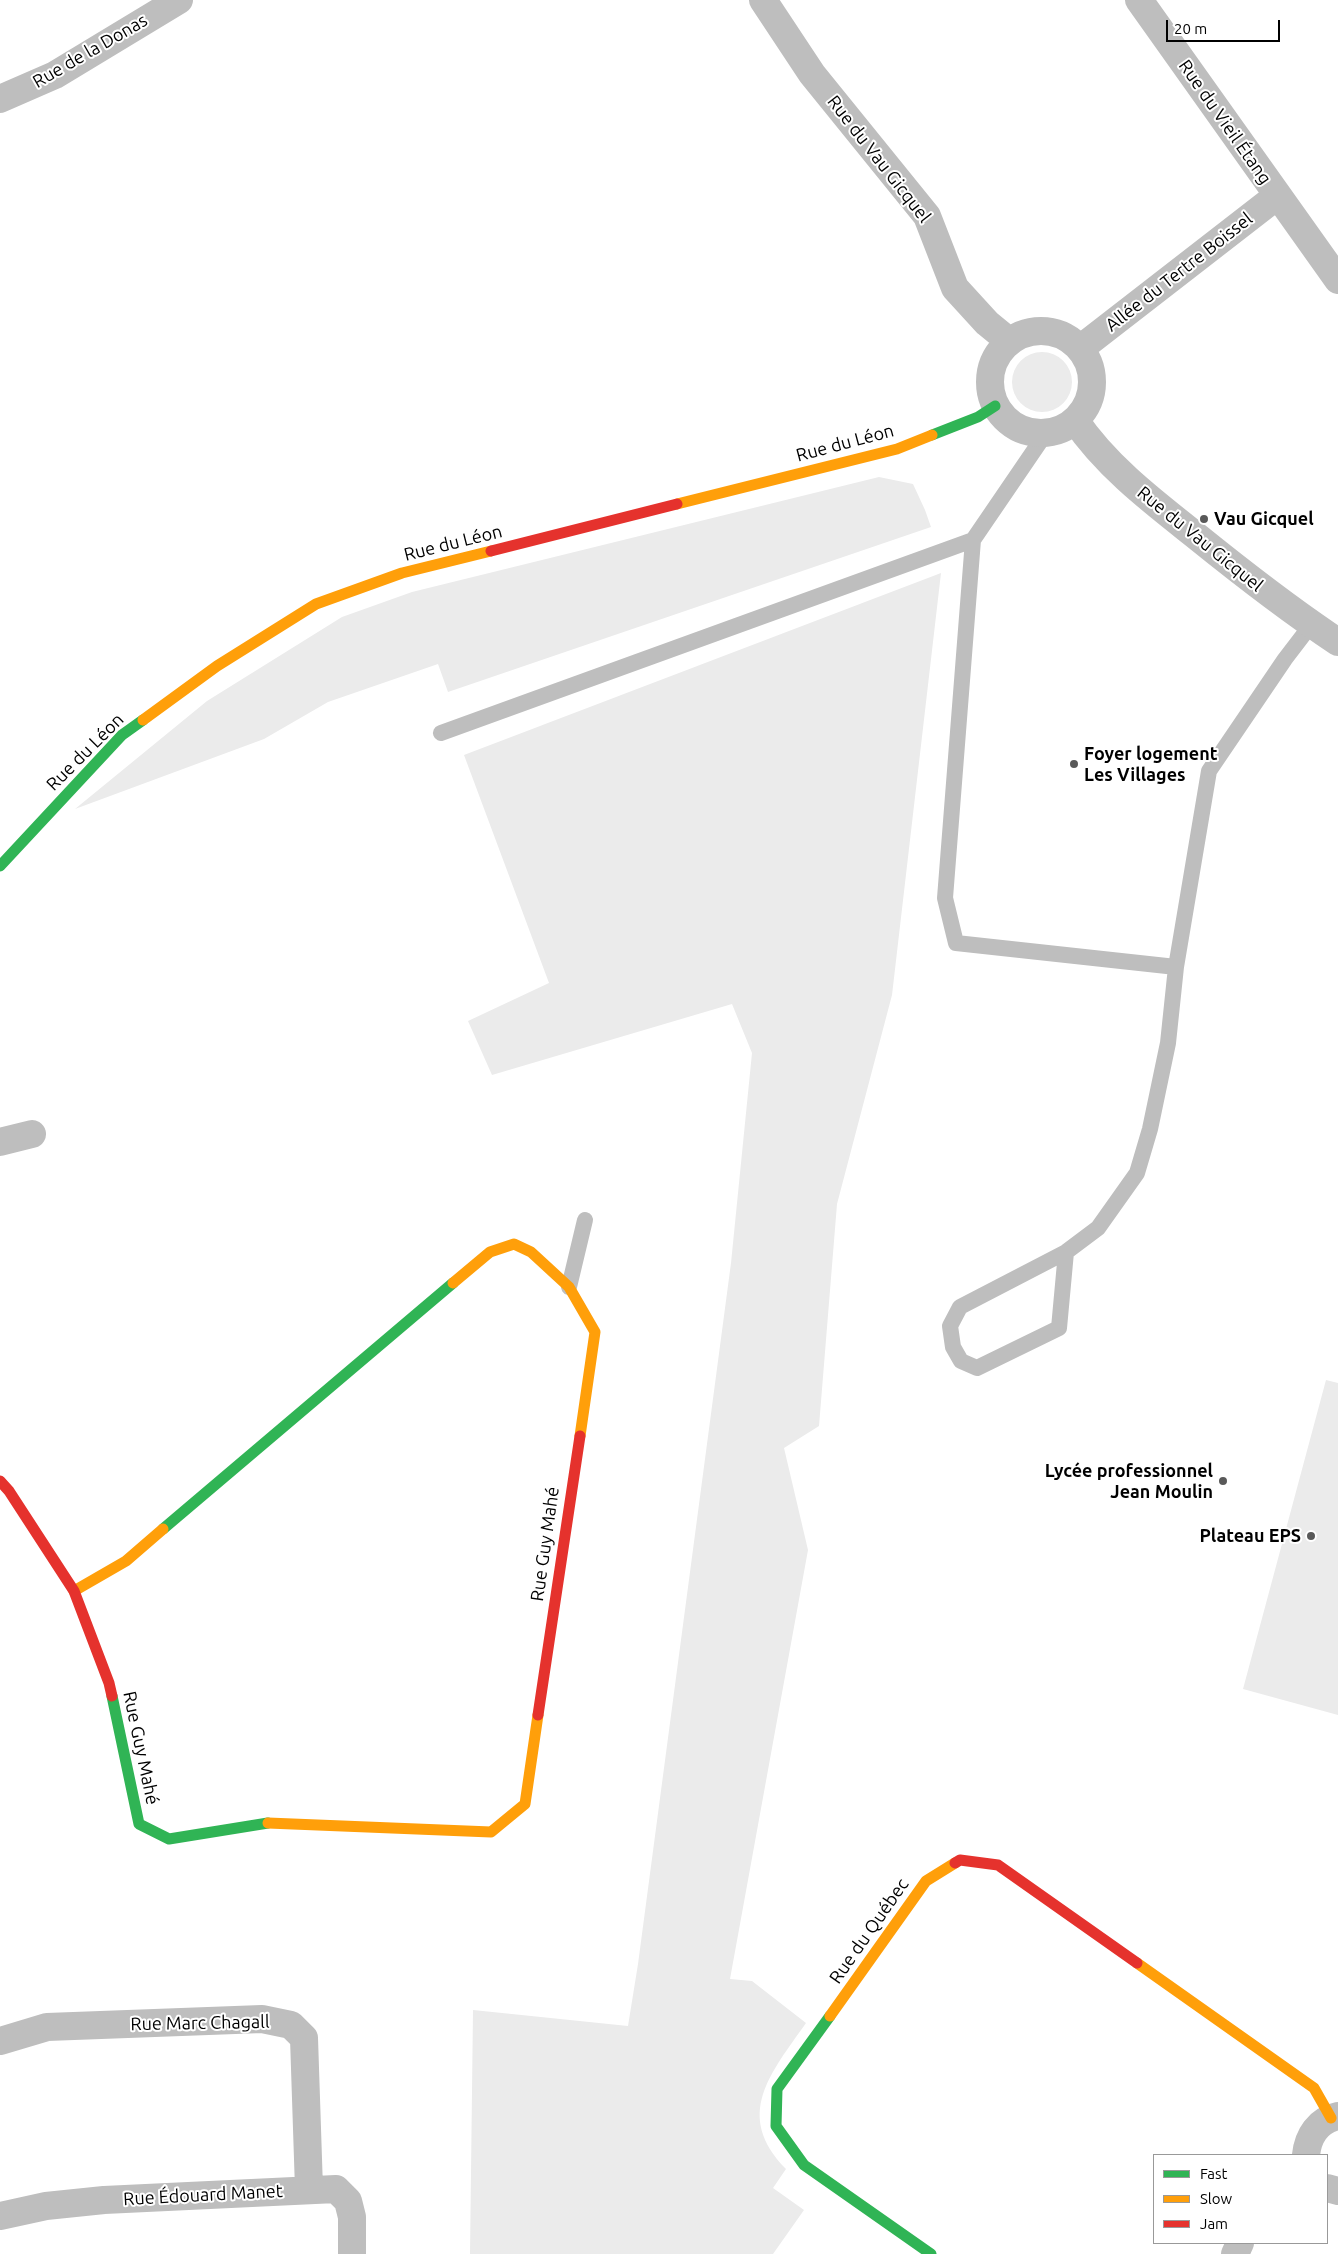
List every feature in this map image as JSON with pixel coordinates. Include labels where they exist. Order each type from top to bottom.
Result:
[{"type":"street","name":"Rue de la Donas","points":[[0,99],[55,75],[179,0]]},
{"type":"street","name":"Rue du Vau Gicquel","points":[[763,0],[812,74],[927,216],[955,288],[987,323],[1009,341]]},
{"type":"street","name":"Rue du Vieil Étang","points":[[1139,0],[1338,280]]},
{"type":"street","name":"Allée du Tertre Boissel","points":[[1081,348],[1277,196]]},
{"type":"street","points":[[1040,330],[1056,332],[1081,348],[1089,364],[1092,379],[1091,394],[1085,408],[1075,420],[1062,429],[1046,433],[1031,433],[1016,427],[1004,418],[995,406],[990,393],[990,371],[999,351],[1009,341],[1023,333],[1040,330]]},
{"type":"street","name":"Rue du Léon","points":[[0,866],[122,735],[217,666],[316,604],[402,573],[897,449],[978,417],[995,406]]},
{"type":"street","name":"Rue du Vau Gicquel","points":[[1075,420],[1087,438],[1141,492],[1268,594],[1338,642]]},
{"type":"street","points":[[0,1142],[32,1134]]},
{"type":"street","name":"Rue Guy Mahé","points":[[0,1482],[74,1591],[109,1683],[140,1824],[169,1839],[271,1822],[491,1832],[525,1804],[595,1332],[569,1287],[531,1252],[514,1244],[490,1252],[126,1561],[74,1591]]},
{"type":"street","name":"Rue du Québec","points":[[931,2254],[804,2165],[776,2126],[777,2089],[926,1881],[960,1860],[998,1865],[1314,2088],[1335,2117]]},
{"type":"street","name":"Rue Marc Chagall","points":[[0,2041],[47,2027],[262,2019],[291,2025],[304,2038],[309,2189]]},
{"type":"street","points":[[1306,2154],[1307,2145],[1312,2133],[1320,2124],[1335,2117]]},
{"type":"street","name":"Rue Édouard Manet","points":[[0,2216],[46,2206],[104,2200],[336,2189],[348,2201],[352,2217],[352,2254]]},
{"type":"lane","points":[[1046,433],[973,540],[945,898],[956,943],[1176,966]]},
{"type":"lane","points":[[441,733],[973,540]]},
{"type":"lane","points":[[1066,1252],[1059,1328],[977,1368],[960,1361],[953,1347],[950,1326],[960,1307],[1066,1252],[1098,1228],[1137,1173],[1150,1129],[1168,1043],[1176,966],[1209,771],[1284,660],[1311,624]]},
{"type":"lane","points":[[569,1287],[585,1220]]},
{"type":"shaded area","points":[[1042,352],[1059,357],[1067,365],[1072,382],[1067,399],[1059,407],[1042,412],[1025,407],[1017,399],[1012,382],[1017,365],[1025,357]]},
{"type":"shaded area","points":[[879,477],[913,484],[931,527],[448,692],[438,664],[328,702],[264,739],[75,809],[207,701],[342,617],[412,592]]},
{"type":"shaded area","points":[[941,573],[892,995],[837,1204],[819,1426],[784,1448],[808,1550],[730,1979],[752,1981],[806,2023],[770,2077],[763,2094],[760,2112],[762,2130],[770,2149],[786,2169],[773,2188],[804,2210],[773,2254],[470,2254],[473,2010],[628,2026],[638,1964],[731,1263],[752,1053],[732,1004],[492,1075],[468,1021],[549,983],[464,755]]},
{"type":"shaded area","name":"Plateau EPS","points":[[1326,1380],[1338,1383],[1338,1715],[1243,1689]]},
{"type":"traffic: fast","points":[[932,435],[978,417],[995,406]]},
{"type":"traffic: fast","points":[[0,866],[122,735],[143,720]]},
{"type":"traffic: fast","points":[[163,1529],[453,1283]]},
{"type":"traffic: fast","points":[[112,1696],[139,1824],[169,1839],[268,1823]]},
{"type":"traffic: fast","points":[[830,2016],[777,2089],[776,2126],[804,2165],[931,2254]]},
{"type":"traffic: slow","points":[[677,504],[897,449],[932,435]]},
{"type":"traffic: slow","points":[[143,720],[217,666],[316,604],[402,573],[491,551]]},
{"type":"traffic: slow","points":[[453,1283],[490,1252],[514,1244],[531,1252],[569,1287],[595,1332],[580,1436]]},
{"type":"traffic: slow","points":[[74,1591],[126,1561],[163,1529]]},
{"type":"traffic: slow","points":[[268,1823],[491,1832],[525,1804],[538,1715]]},
{"type":"traffic: slow","points":[[830,2016],[926,1881],[955,1863]]},
{"type":"traffic: slow","points":[[1137,1963],[1314,2088],[1331,2118]]},
{"type":"traffic: jam","points":[[491,551],[677,504]]},
{"type":"traffic: jam","points":[[538,1715],[580,1436]]},
{"type":"traffic: jam","points":[[0,1481],[9,1491],[74,1591],[109,1683],[112,1696]]},
{"type":"traffic: jam","points":[[955,1863],[960,1860],[998,1865],[1137,1963]]},
{"type":"place","name":"Vau Gicquel","points":[[1204,519]]},
{"type":"place","name":"Foyer logement Les Villages","points":[[1074,764]]},
{"type":"place","name":"Lycée professionnel Jean Moulin","points":[[1223,1481]]},
{"type":"place","name":"Plateau EPS","points":[[1311,1536]]}]
